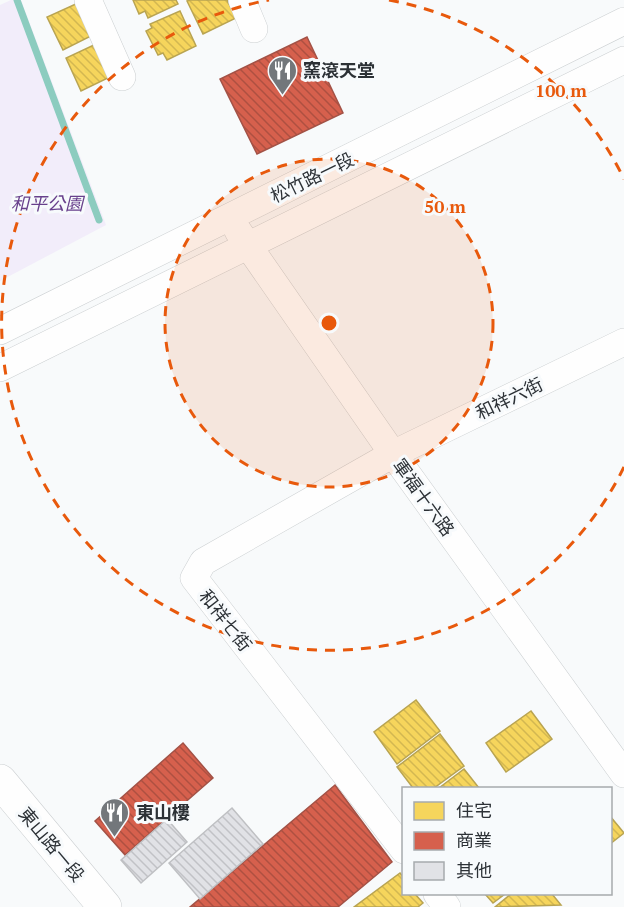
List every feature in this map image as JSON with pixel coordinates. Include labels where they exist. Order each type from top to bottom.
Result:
[{"type":"main road","name":"東山路一段","points":[[0,781],[105,907]]},
{"type":"street","points":[[88,0],[122,77]]},
{"type":"street","points":[[242,0],[254,29]]},
{"type":"street","name":"松竹路一段","points":[[0,331],[624,21]]},
{"type":"street","name":"松竹路一段","points":[[0,368],[624,60]]},
{"type":"street","name":"軍福十六路","points":[[230,217],[247,245],[393,454],[624,774]]},
{"type":"street","name":"和祥六街","points":[[393,454],[624,342]]},
{"type":"street","name":"和祥七街","points":[[393,454],[203,562],[194,578],[402,847]]},
{"type":"street","points":[[438,895],[447,907]]},
{"type":"green space","name":"和平公園","points":[[11,0],[21,0],[106,225],[0,281],[0,5]]},
{"type":"building: 住宅","points":[[133,0],[176,0],[178,4],[148,18],[145,11],[139,14]]},
{"type":"building: 住宅","points":[[227,0],[236,18],[203,34],[187,1]]},
{"type":"building: 住宅","points":[[78,3],[93,35],[63,50],[47,17]]},
{"type":"building: 住宅","points":[[180,11],[196,46],[167,60],[163,53],[158,55],[146,31],[152,28],[150,24]]},
{"type":"building: 住宅","points":[[96,44],[112,76],[81,91],[66,58]]},
{"type":"building: 住宅","points":[[416,700],[440,731],[397,764],[374,732]]},
{"type":"building: 住宅","points":[[531,711],[552,739],[506,772],[486,743]]},
{"type":"building: 住宅","points":[[440,734],[464,766],[435,787],[412,787],[397,767]]},
{"type":"building: 住宅","points":[[464,769],[478,787],[440,787]]},
{"type":"building: 住宅","points":[[612,818],[624,833],[612,842]]},
{"type":"building: 住宅","points":[[400,873],[402,895],[416,895],[423,903],[418,907],[354,907]]},
{"type":"building: 住宅","points":[[486,895],[504,895],[493,903]]},
{"type":"building: 住宅","points":[[510,895],[553,895],[561,905],[495,907]]},
{"type":"building: 商業","name":"窯滾天堂","points":[[307,37],[343,113],[257,154],[220,79]]},
{"type":"building: 商業","points":[[183,743],[213,778],[125,855],[95,821]]},
{"type":"building: 商業","points":[[335,785],[392,862],[338,907],[190,907]]},
{"type":"building: 其他","points":[[232,808],[263,844],[200,899],[169,863]]},
{"type":"building: 其他","points":[[167,819],[187,842],[141,883],[121,860]]},
{"type":"waterway","points":[[17,0],[99,220]]},
{"type":"place","name":"窯滾天堂","points":[[282,96]]},
{"type":"place","name":"東山樓","points":[[115,838]]}]
